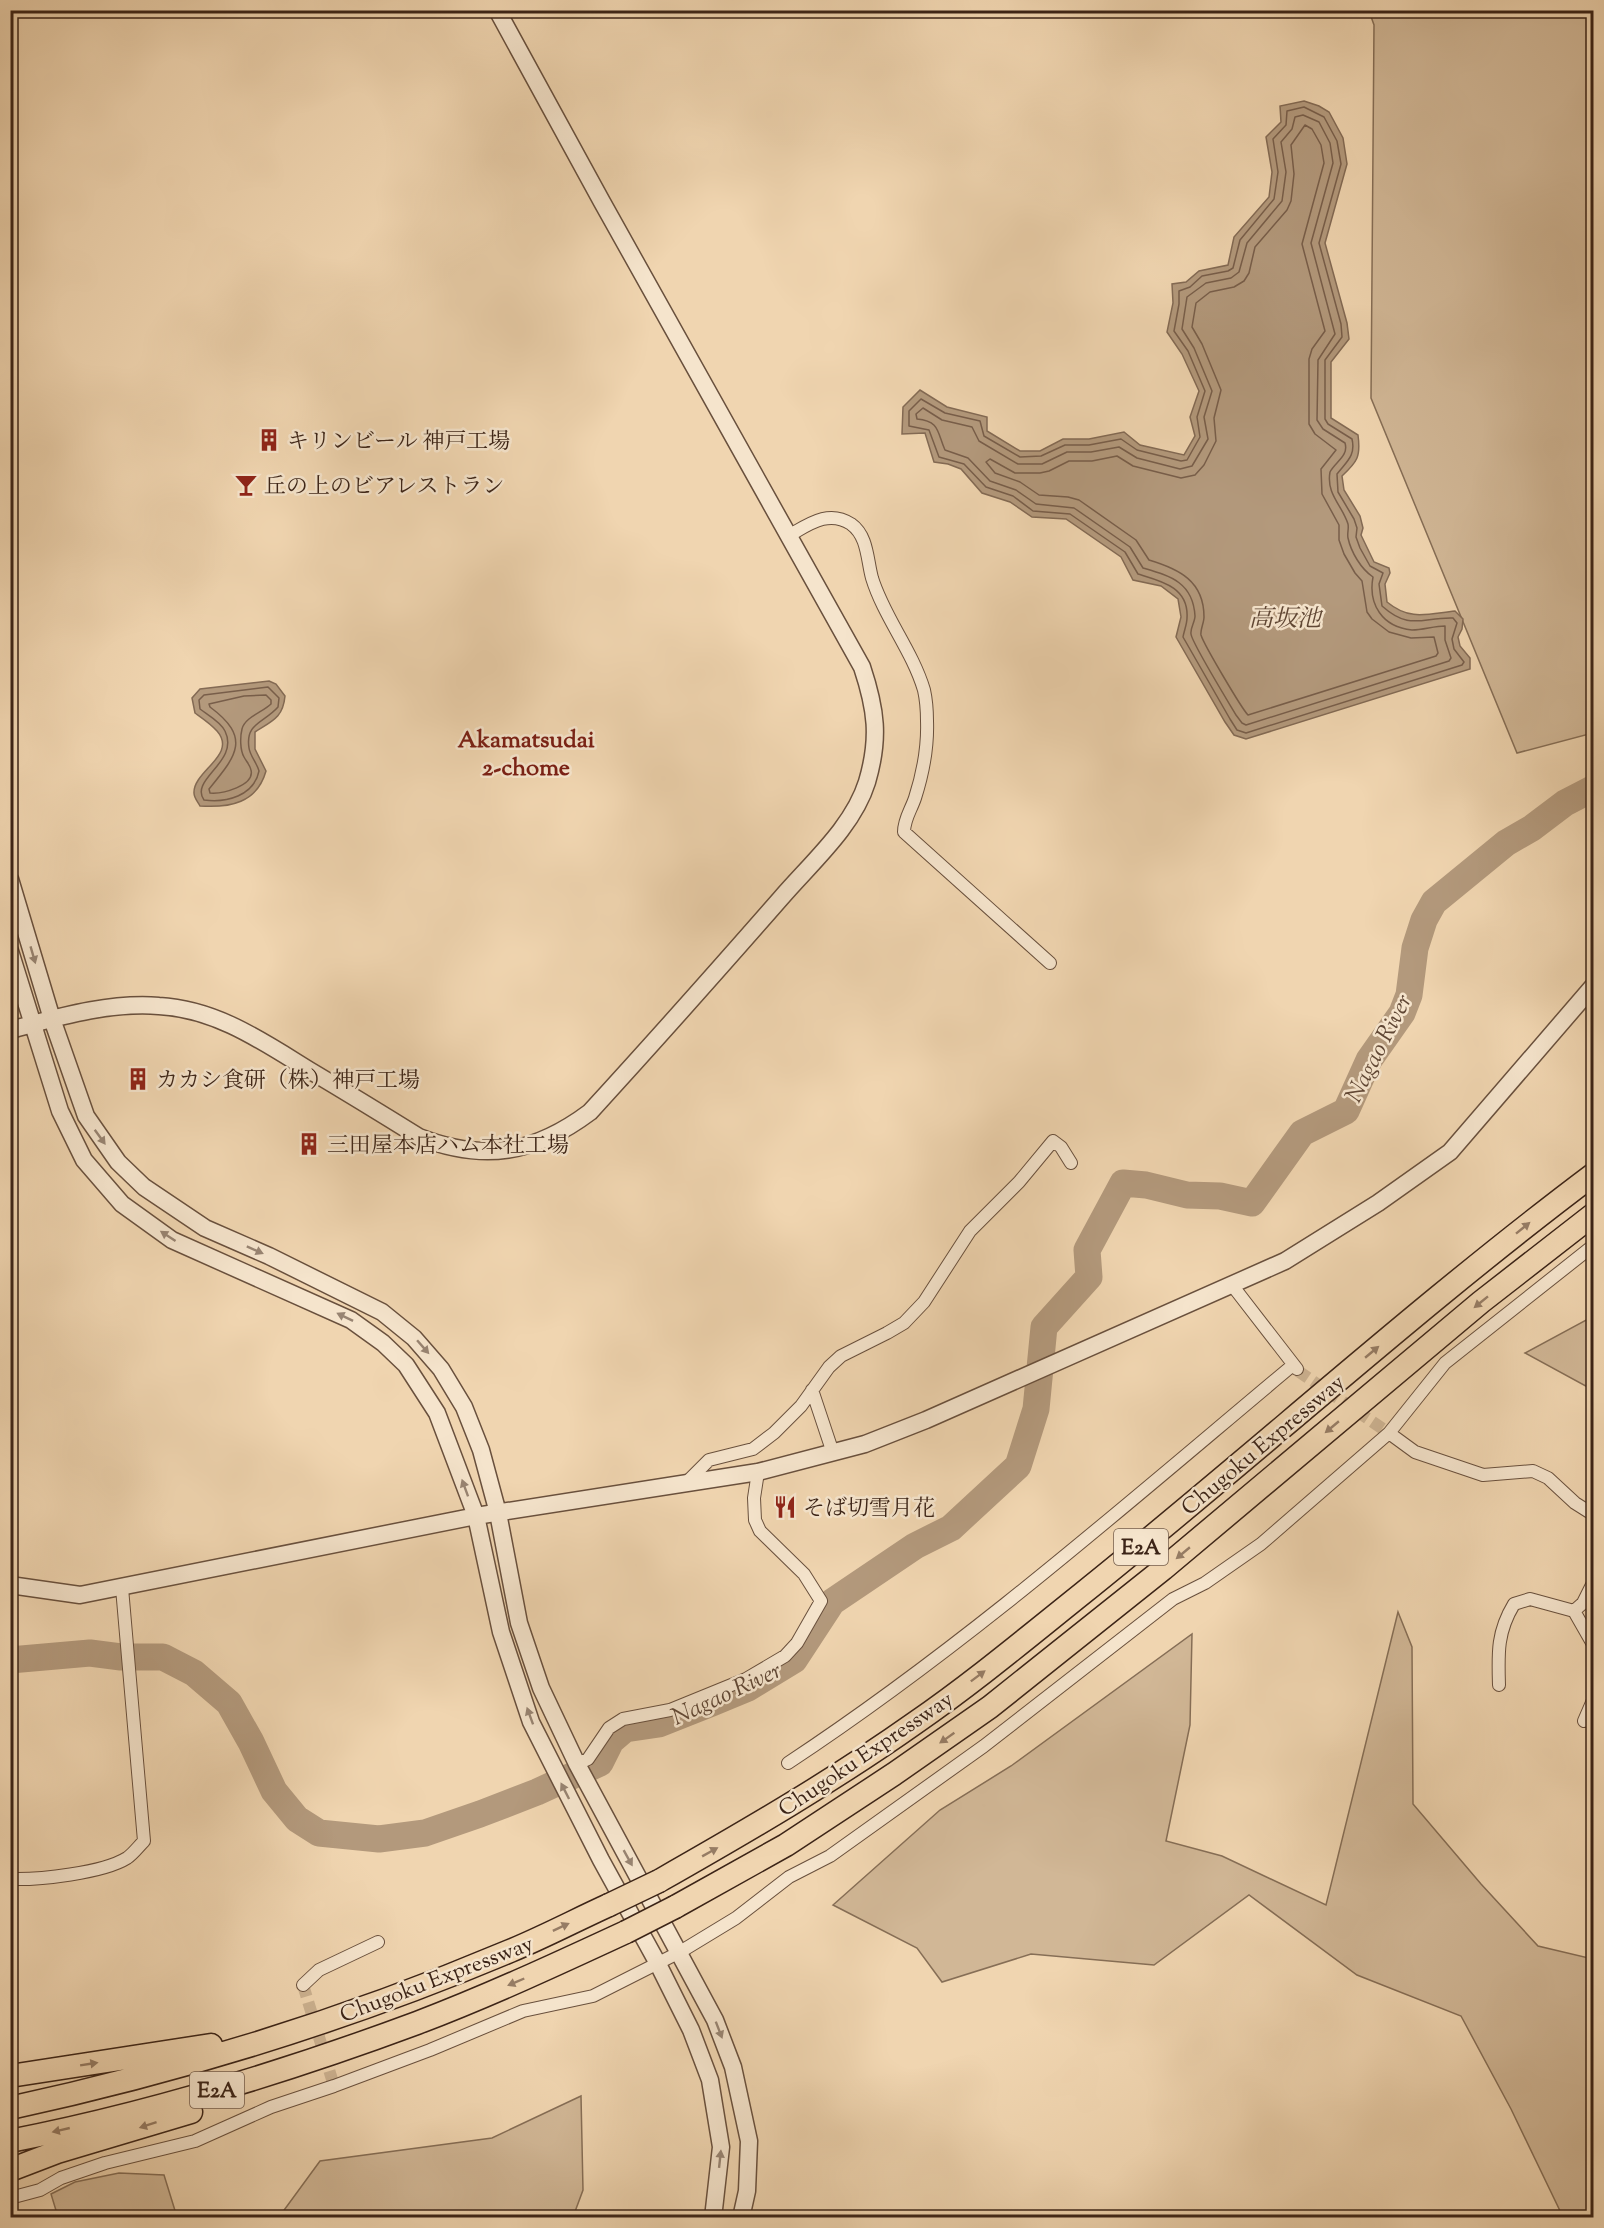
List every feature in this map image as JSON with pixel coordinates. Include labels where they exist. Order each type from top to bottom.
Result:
[{"type":"highway","name":"Chugoku Expressway","points":[[10,2108],[213,2057],[432,1983],[512,1950],[659,1881],[813,1792],[917,1722],[1027,1639],[1138,1549],[1402,1326],[1593,1174]]},
{"type":"highway","name":"Chugoku Expressway","points":[[10,2141],[124,2115],[222,2088],[303,2063],[418,2022],[524,1979],[626,1932],[786,1845],[990,1707],[1172,1562],[1481,1302],[1593,1214]]},
{"type":"highway","points":[[10,2170],[57,2152],[280,2084],[418,2022]]},
{"type":"highway","points":[[10,2076],[292,2032]]},
{"type":"street","points":[[10,1030],[93,1010],[125,1006],[159,1005],[197,1011],[227,1022],[419,1137],[446,1147],[500,1151],[526,1146],[572,1126],[596,1105],[830,842],[855,809],[866,783],[874,754],[876,726],[871,692],[862,667],[497,10]]},
{"type":"street","points":[[788,536],[817,520],[828,517],[850,524],[859,531],[873,580],[911,656],[924,691],[927,722],[926,756],[914,799],[904,822],[904,832],[1050,963]]},
{"type":"street","points":[[10,879],[52,1019],[86,1116],[118,1162],[144,1188],[205,1228],[269,1256],[382,1312],[414,1338],[441,1369],[464,1407],[481,1450],[498,1513],[519,1623],[541,1688],[577,1764],[715,2020],[733,2067],[749,2141],[747,2191],[741,2217]]},
{"type":"street","points":[[10,951],[60,1111],[84,1160],[122,1204],[172,1240],[351,1320],[383,1342],[406,1365],[437,1413],[476,1516],[501,1632],[531,1722],[576,1813],[657,1962],[691,2030],[710,2080],[721,2147],[713,2217]]},
{"type":"street","points":[[10,1585],[80,1595],[476,1516],[758,1472],[865,1444],[926,1420],[1286,1261],[1378,1203],[1450,1152],[1593,985]]},
{"type":"street","points":[[687,1482],[709,1460],[753,1449],[774,1433],[801,1406],[829,1366],[841,1356],[896,1328],[924,1302],[970,1231],[1019,1182],[1053,1140],[1061,1147],[1071,1163]]},
{"type":"street","points":[[10,2198],[40,2190],[61,2178],[105,2163],[195,2140],[271,2107],[408,2058],[523,2012],[593,1996],[680,1952],[736,1918],[789,1877],[830,1856],[984,1746],[1173,1599],[1205,1583],[1261,1544],[1389,1433],[1445,1363],[1593,1245]]},
{"type":"street","points":[[788,1763],[862,1714],[1061,1560],[1295,1368],[1232,1284]]},
{"type":"street","points":[[812,1390],[832,1453]]},
{"type":"street","points":[[1389,1433],[1415,1452],[1483,1475],[1533,1471],[1548,1479],[1575,1503],[1593,1515]]},
{"type":"street","points":[[577,1764],[588,1759],[609,1728],[623,1719],[670,1710],[746,1679],[785,1656],[797,1643],[821,1601],[804,1574],[760,1531],[755,1520],[754,1498],[758,1472]]},
{"type":"street","points":[[1574,1611],[1583,1603],[1593,1581]]},
{"type":"street","points":[[10,1879],[30,1880],[84,1872],[128,1857],[144,1841],[122,1588]]},
{"type":"street","points":[[1499,1685],[1498,1642],[1506,1618],[1514,1604],[1530,1599],[1574,1611],[1588,1625],[1593,1646]]},
{"type":"street","points":[[1584,1721],[1593,1698]]},
{"type":"street","points":[[303,1985],[319,1970],[378,1942]]},
{"type":"shaded area","points":[[1369,11],[1593,11],[1593,733],[1517,753],[1371,398],[1374,25]]},
{"type":"shaded area","points":[[1592,1317],[1593,1390],[1525,1353]]},
{"type":"shaded area","points":[[1398,1612],[1412,1647],[1413,1804],[1481,1884],[1538,1946],[1593,1959],[1593,2217],[1563,2217],[1511,2109],[1461,2016],[1357,1975],[1249,1895],[1154,1965],[1031,1954],[942,1982],[917,1948],[833,1905],[940,1810],[1011,1766],[1192,1634],[1190,1725],[1166,1841],[1222,1856],[1326,1905]]},
{"type":"shaded area","points":[[581,2096],[583,2190],[573,2217],[279,2217],[320,2161],[492,2138]]},
{"type":"shaded area","points":[[119,2173],[164,2175],[177,2217],[58,2217],[51,2194],[75,2182]]},
{"type":"water","name":"高坂池","points":[[1304,101],[1329,112],[1343,138],[1347,164],[1325,243],[1347,323],[1349,339],[1331,362],[1331,418],[1358,435],[1359,443],[1357,458],[1342,476],[1344,490],[1360,516],[1363,528],[1361,535],[1374,562],[1389,568],[1390,573],[1385,584],[1387,602],[1411,614],[1455,611],[1463,619],[1458,637],[1460,646],[1470,658],[1470,669],[1246,739],[1234,735],[1225,722],[1176,637],[1181,617],[1178,599],[1161,586],[1133,580],[1121,557],[1066,519],[1032,517],[1010,502],[982,493],[961,469],[934,462],[925,433],[902,434],[903,407],[920,390],[947,407],[987,417],[987,431],[1020,451],[1040,451],[1063,439],[1089,439],[1124,432],[1140,445],[1184,455],[1195,436],[1190,417],[1199,391],[1182,354],[1167,332],[1173,303],[1172,284],[1186,282],[1199,271],[1228,265],[1234,237],[1269,197],[1272,172],[1266,137],[1281,122],[1280,106]]},
{"type":"water","points":[[269,681],[276,684],[285,696],[279,714],[255,732],[255,749],[266,771],[262,782],[249,797],[241,801],[222,806],[200,806],[194,795],[196,785],[219,755],[222,740],[215,728],[195,713],[192,698],[200,689]]},
{"type":"waterway","name":"Nagao River","points":[[10,1660],[90,1653],[121,1657],[163,1657],[194,1673],[229,1703],[251,1742],[274,1791],[297,1819],[319,1833],[379,1839],[425,1833],[537,1792],[600,1763],[611,1741],[625,1729],[659,1724],[748,1688],[794,1660],[832,1602],[915,1546],[951,1528],[1018,1466],[1036,1409],[1044,1327],[1089,1277],[1087,1250],[1123,1183],[1146,1185],[1187,1195],[1220,1196],[1252,1203],[1302,1133],[1346,1111],[1369,1060],[1402,1013],[1409,995],[1415,948],[1424,920],[1434,902],[1506,843],[1532,828],[1565,803],[1594,788]]},
{"type":"tunnel","points":[[1298,1371],[1389,1433]]},
{"type":"tunnel","points":[[303,1985],[334,2086]]},
{"type":"place","name":"キリンビール 神戸工場","points":[[269,440]]},
{"type":"place","name":"丘の上のビアレストラン","points":[[246,485]]},
{"type":"place","name":"カカシ食研（株）神戸工場","points":[[138,1079]]},
{"type":"place","name":"三田屋本店ハム本社工場","points":[[309,1144]]},
{"type":"place","name":"そば切雪月花","points":[[785,1507]]},
{"type":"district","name":"Akamatsudai 2-chome","points":[[526,753]]}]
